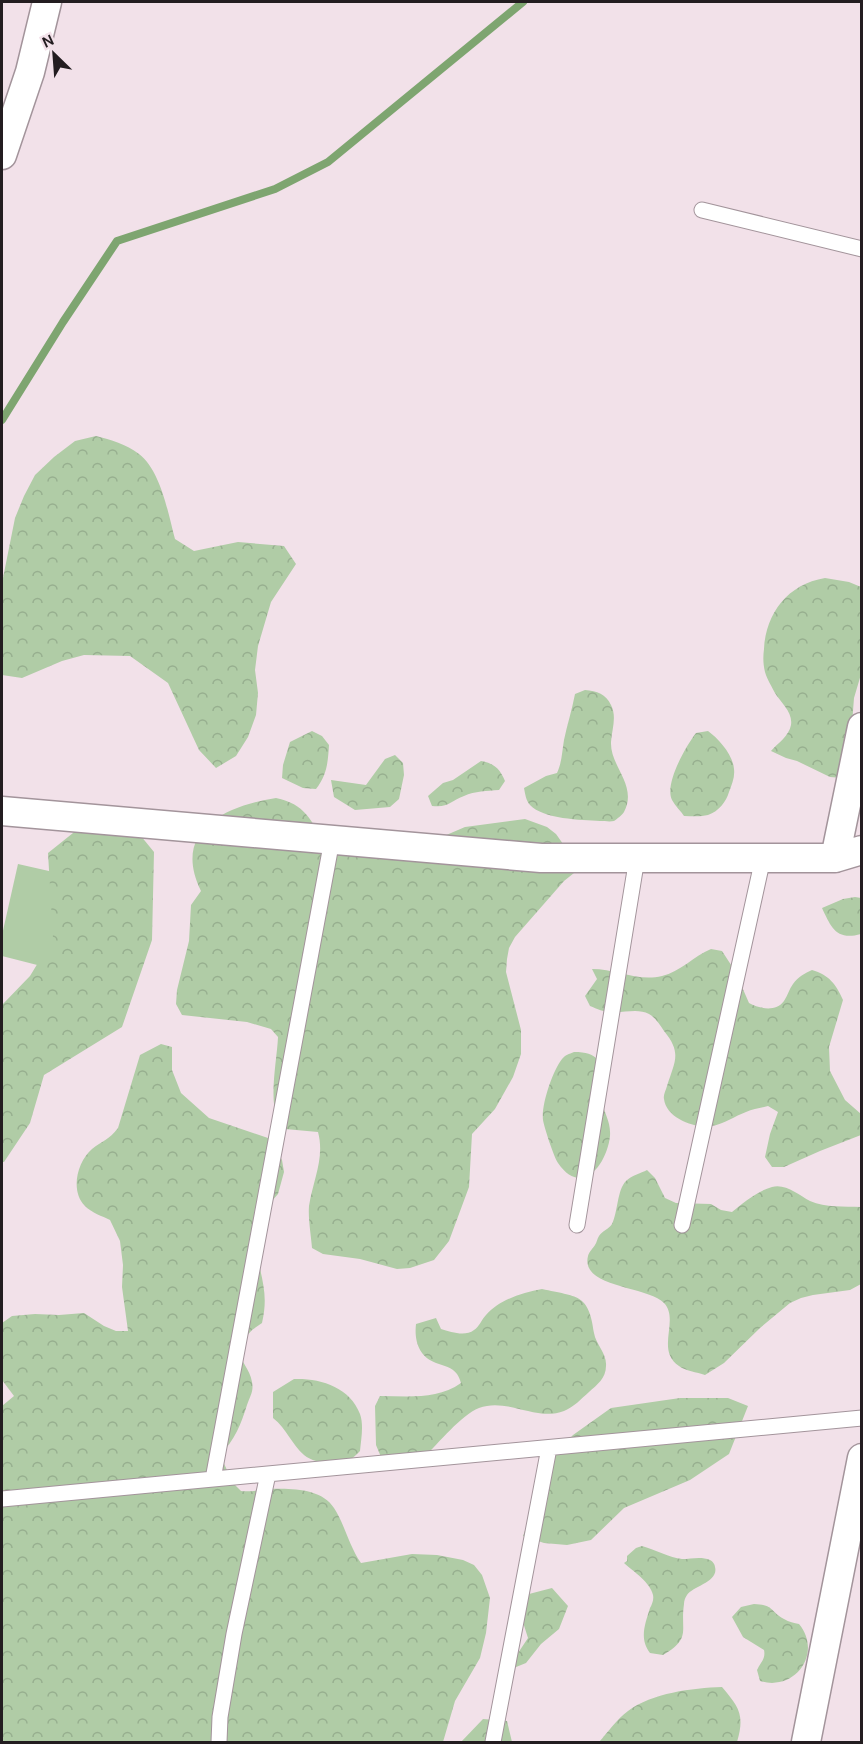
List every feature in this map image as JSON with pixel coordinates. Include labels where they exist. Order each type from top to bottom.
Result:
[{"type":"street","points":[[2,155],[30,72],[46,2]]},
{"type":"street","points":[[2,811],[541,858],[762,858],[848,854],[861,727]]},
{"type":"street","points":[[806,1743],[861,1458]]},
{"type":"lane","points":[[702,210],[861,249]]},
{"type":"lane","points":[[213,1479],[332,840]]},
{"type":"lane","points":[[577,1225],[638,858]]},
{"type":"lane","points":[[682,1225],[762,858]]},
{"type":"lane","points":[[2,1499],[861,1418]]},
{"type":"lane","points":[[493,1743],[549,1448]]},
{"type":"lane","points":[[219,1743],[220,1718],[234,1634],[268,1474]]},
{"type":"green space","points":[[96,436],[129,448],[147,461],[163,493],[175,539],[194,551],[238,542],[284,546],[296,564],[271,602],[258,646],[255,670],[258,693],[256,715],[248,737],[236,756],[216,768],[199,750],[168,683],[130,656],[84,655],[62,661],[22,678],[2,675],[2,583],[15,518],[35,475],[75,441]]},
{"type":"green space","points":[[825,578],[849,582],[861,587],[862,671],[854,698],[851,737],[842,778],[830,777],[771,751],[788,733],[791,720],[765,672],[764,652],[769,624],[781,602],[790,594],[812,581]]},
{"type":"green space","points":[[585,690],[604,696],[613,710],[612,751],[628,793],[624,812],[614,821],[553,816],[536,810],[530,805],[525,795],[524,788],[546,776],[557,773],[575,694]]},
{"type":"green space","points":[[312,731],[322,736],[329,745],[323,779],[316,789],[303,788],[282,778],[283,765],[290,742]]},
{"type":"green space","points":[[708,731],[721,743],[731,758],[734,769],[733,780],[726,799],[716,811],[705,816],[684,816],[672,800],[670,793],[673,775],[696,733]]},
{"type":"green space","points":[[395,755],[403,763],[404,775],[399,799],[390,807],[355,810],[334,797],[331,780],[366,785],[385,759]]},
{"type":"green space","points":[[481,761],[493,765],[501,773],[505,781],[499,790],[472,793],[446,805],[432,806],[428,796],[443,783],[453,780]]},
{"type":"green space","points":[[276,798],[301,809],[311,820],[325,844],[437,839],[465,827],[525,819],[547,827],[556,834],[575,861],[574,873],[564,881],[515,937],[509,948],[506,972],[521,1030],[521,1054],[513,1077],[495,1109],[472,1134],[469,1187],[449,1241],[434,1260],[410,1268],[397,1269],[360,1259],[323,1254],[312,1248],[309,1206],[319,1160],[320,1142],[318,1132],[285,1129],[278,1118],[274,1089],[278,1037],[271,1029],[247,1022],[182,1015],[176,1004],[177,990],[189,941],[191,905],[201,891],[194,870],[193,852],[198,837],[208,825],[222,815],[239,807]]},
{"type":"green space","points":[[127,819],[154,852],[152,940],[122,1027],[44,1075],[30,1123],[2,1162],[2,1005],[30,976],[53,938],[48,853],[83,825]]},
{"type":"green space","points":[[18,864],[71,876],[49,968],[2,956],[2,935]]},
{"type":"green space","points":[[861,898],[861,934],[846,936],[836,931],[822,908],[843,899]]},
{"type":"green space","points":[[711,949],[722,951],[735,971],[749,1003],[758,1007],[777,1007],[784,1001],[795,982],[812,970],[827,977],[835,985],[843,1000],[829,1047],[830,1071],[845,1100],[861,1114],[861,1135],[784,1167],[772,1167],[765,1157],[778,1112],[768,1106],[749,1111],[716,1125],[698,1126],[682,1121],[666,1106],[664,1097],[674,1063],[675,1051],[670,1039],[659,1024],[645,1012],[609,1012],[590,1006],[585,996],[597,979],[592,969],[644,977],[662,976],[675,971]]},
{"type":"green space","points":[[161,1044],[172,1047],[172,1070],[181,1093],[209,1118],[268,1138],[282,1160],[284,1172],[278,1194],[271,1202],[265,1227],[263,1250],[258,1259],[265,1298],[262,1323],[252,1330],[237,1347],[251,1377],[252,1391],[237,1432],[220,1455],[233,1483],[241,1491],[295,1489],[322,1496],[329,1501],[361,1563],[412,1554],[437,1555],[463,1560],[474,1565],[482,1575],[490,1598],[486,1633],[480,1658],[455,1701],[443,1742],[2,1742],[2,1406],[14,1396],[2,1380],[2,1323],[12,1316],[84,1313],[116,1331],[128,1331],[122,1287],[123,1265],[120,1241],[110,1220],[91,1211],[80,1200],[77,1177],[82,1161],[92,1149],[118,1128],[140,1055]]},
{"type":"green space","points":[[574,1052],[594,1056],[598,1061],[602,1101],[610,1131],[608,1147],[599,1166],[584,1177],[576,1177],[567,1173],[558,1163],[543,1120],[548,1088],[555,1071],[563,1058]]},
{"type":"green space","points":[[647,1170],[655,1178],[665,1198],[676,1203],[711,1204],[721,1210],[732,1212],[756,1194],[777,1186],[787,1188],[816,1203],[829,1206],[861,1207],[861,1284],[850,1290],[813,1295],[790,1303],[724,1363],[705,1375],[682,1368],[672,1359],[669,1352],[670,1318],[664,1303],[656,1297],[604,1280],[588,1267],[589,1253],[600,1234],[612,1224],[623,1185],[626,1181]]},
{"type":"green space","points":[[542,1289],[573,1296],[585,1304],[589,1310],[595,1337],[606,1361],[606,1370],[598,1384],[571,1407],[553,1414],[500,1405],[479,1408],[458,1423],[424,1457],[381,1457],[376,1445],[375,1406],[380,1396],[432,1395],[461,1383],[453,1370],[425,1357],[417,1342],[416,1324],[436,1318],[441,1329],[458,1333],[470,1332],[476,1329],[486,1315],[498,1305],[519,1295]]},
{"type":"green space","points":[[294,1379],[314,1380],[333,1386],[349,1397],[355,1405],[360,1414],[362,1432],[360,1451],[352,1458],[332,1463],[309,1458],[300,1451],[273,1418],[273,1392]]},
{"type":"green space","points":[[680,1398],[728,1398],[748,1406],[729,1454],[690,1480],[624,1508],[591,1540],[567,1545],[544,1543],[523,1536],[530,1517],[534,1495],[558,1451],[573,1435],[611,1408]]},
{"type":"green space","points":[[642,1546],[682,1559],[707,1559],[715,1566],[713,1576],[686,1596],[681,1639],[663,1655],[650,1653],[644,1637],[653,1599],[651,1590],[641,1577],[624,1563],[627,1561],[627,1556]]},
{"type":"green space","points":[[552,1588],[568,1606],[559,1629],[541,1644],[526,1663],[506,1671],[528,1638],[521,1616],[529,1594]]},
{"type":"green space","points":[[754,1604],[769,1607],[784,1619],[799,1624],[806,1635],[808,1647],[802,1668],[784,1681],[773,1683],[760,1681],[757,1670],[764,1650],[743,1637],[732,1617],[741,1607]]},
{"type":"green space","points":[[722,1687],[739,1712],[740,1725],[737,1742],[599,1742],[624,1714],[649,1700],[685,1690]]},
{"type":"green space","points":[[483,1719],[507,1721],[512,1742],[461,1742]]},
{"type":"waterway","points":[[2,420],[117,241],[275,189],[328,162],[523,2]]}]
